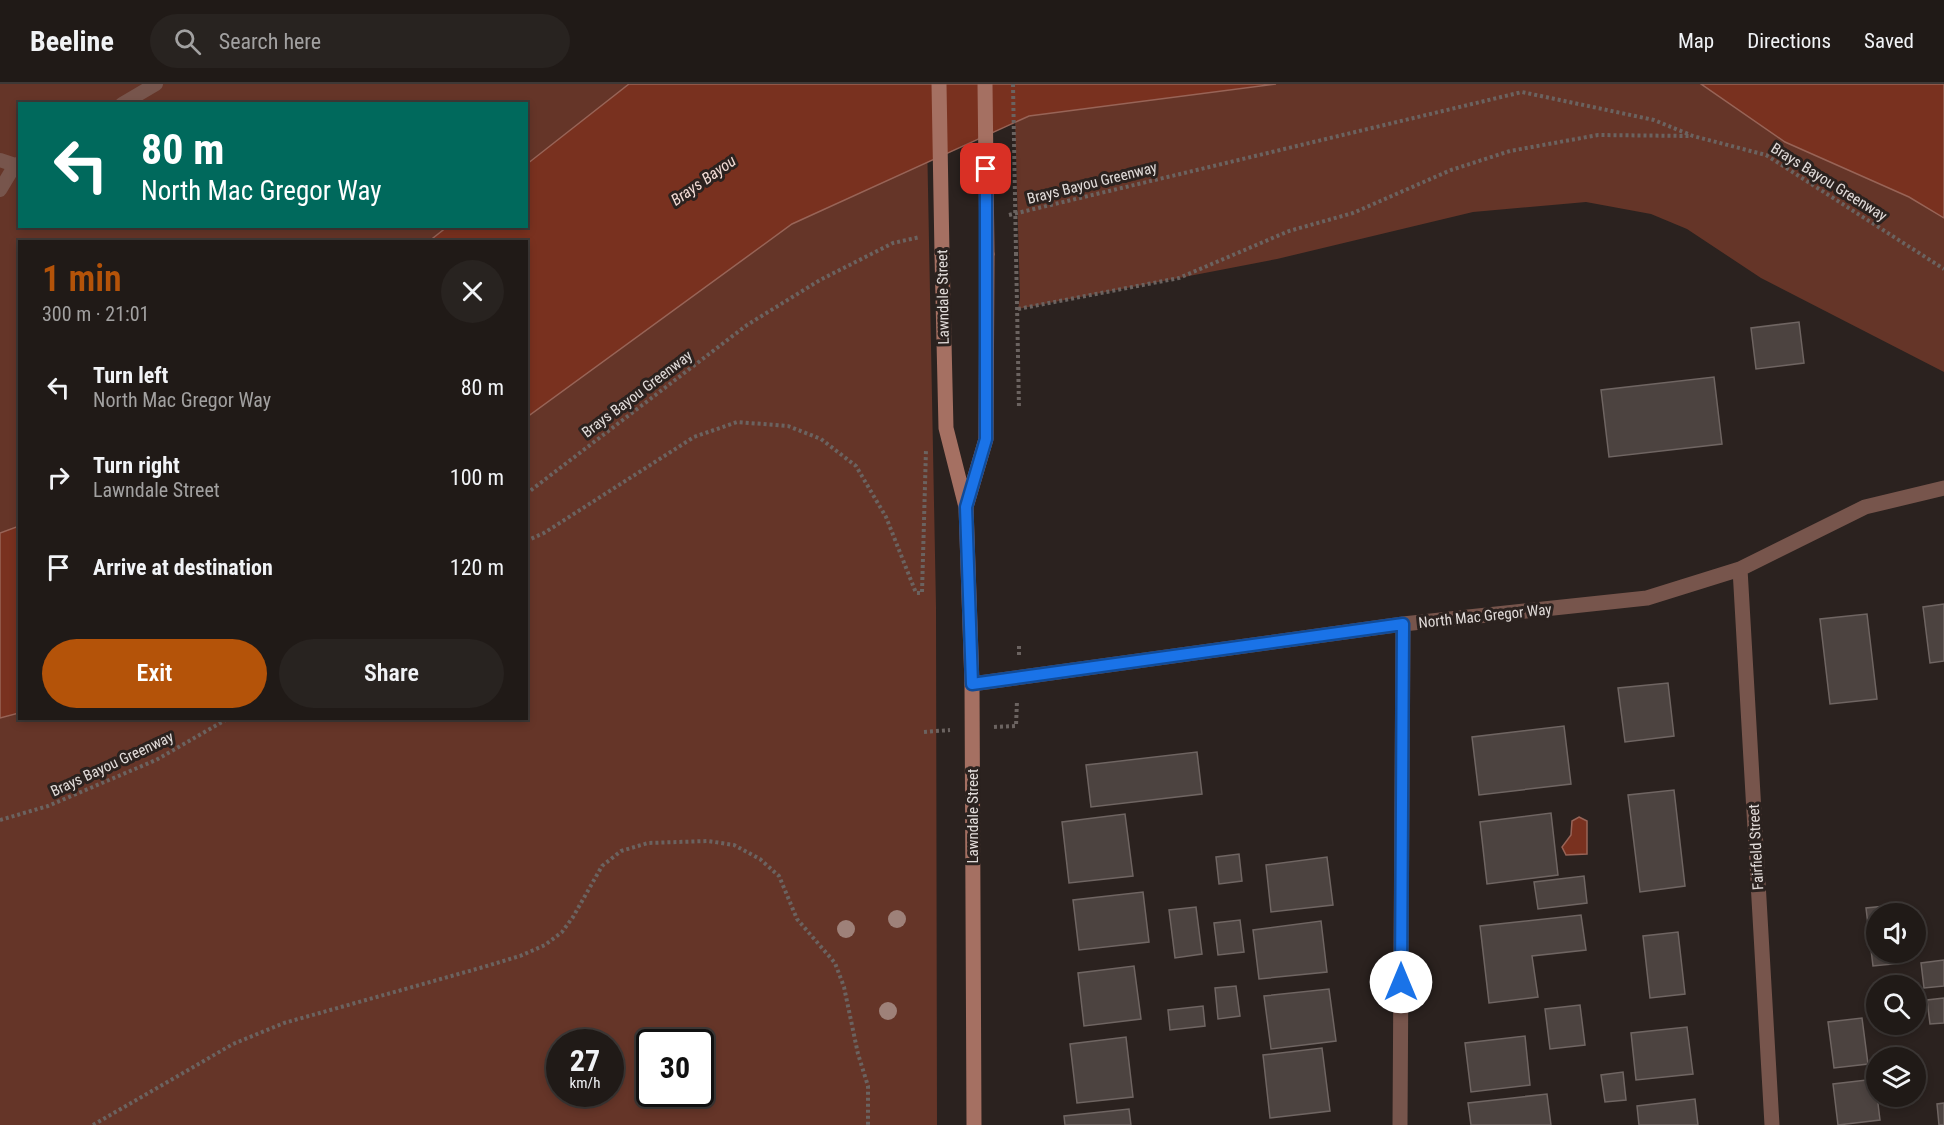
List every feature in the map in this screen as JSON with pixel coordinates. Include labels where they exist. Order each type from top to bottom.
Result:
[{"type":"main road","name":"Lawndale Street","points":[[939,84],[946,428],[966,507],[972,684],[974,1125]]},
{"type":"main road","name":"Lawndale Street","points":[[966,507],[986,439],[985,84]]},
{"type":"street","name":"North Mac Gregor Way","points":[[972,684],[1403,624],[1647,598],[1740,570],[1865,507],[1944,488]]},
{"type":"street","name":"Fairfield Street","points":[[1740,570],[1772,1125]]},
{"type":"street","points":[[1400,1125],[1403,624]]},
{"type":"lane","points":[[125,102],[156,84]]},
{"type":"lane","points":[[0,159],[17,164],[0,190]]},
{"type":"path","points":[[1013,84],[1019,408]]},
{"type":"path","name":"Brays Bayou Greenway","points":[[998,218],[1522,92],[1654,120],[1693,136],[1766,155],[1944,269]]},
{"type":"path","name":"Brays Bayou Greenway","points":[[1018,309],[1179,278],[1288,231],[1353,213],[1451,170],[1510,151],[1598,135],[1693,136]]},
{"type":"path","name":"Brays Bayou Greenway","points":[[528,492],[756,320],[820,279],[893,243],[928,235]]},
{"type":"path","points":[[528,540],[544,533],[694,437],[737,422],[788,426],[821,439],[856,466],[886,517],[916,593],[922,593],[923,562]]},
{"type":"path","name":"Brays Bayou Greenway","points":[[0,820],[48,806],[156,760],[226,720]]},
{"type":"path","points":[[93,1125],[233,1044],[284,1023],[480,968],[545,945],[562,932],[602,866],[621,850],[648,843],[708,841],[734,845],[760,859],[773,870],[779,876],[797,919],[835,963],[844,987],[858,1054],[868,1086],[868,1125]]},
{"type":"shaded area","points":[[0,84],[926,84],[936,607],[937,1125],[0,1125]]},
{"type":"shaded area","points":[[1014,84],[1944,84],[1944,372],[1761,278],[1687,229],[1651,214],[1586,202],[1473,212],[1277,259],[1018,309],[1020,298]]},
{"type":"water","name":"Brays Bayou","points":[[629,84],[1276,84],[1029,116],[792,224],[528,416],[528,240],[431,240],[446,228],[528,228],[528,163]]},
{"type":"water","points":[[1701,84],[1944,84],[1944,218],[1909,197],[1785,142]]},
{"type":"water","points":[[18,526],[18,713],[0,718],[0,533]]},
{"type":"water","points":[[1579,817],[1587,821],[1587,854],[1566,855],[1562,847],[1571,835],[1572,821]]},
{"type":"building","points":[[1799,322],[1804,363],[1756,369],[1751,328]]},
{"type":"building","points":[[1714,377],[1722,444],[1609,457],[1601,390]]},
{"type":"building","points":[[1944,604],[1944,661],[1930,663],[1923,607]]},
{"type":"building","points":[[1867,614],[1877,699],[1830,704],[1820,619]]},
{"type":"building","points":[[1668,683],[1674,736],[1625,742],[1618,688]]},
{"type":"building","points":[[1564,726],[1571,784],[1479,795],[1472,737]]},
{"type":"building","points":[[1197,752],[1202,794],[1091,807],[1086,765]]},
{"type":"building","points":[[1674,790],[1685,886],[1640,892],[1628,795]]},
{"type":"building","points":[[1551,813],[1558,875],[1487,884],[1480,822]]},
{"type":"building","points":[[1125,814],[1133,876],[1069,883],[1062,822]]},
{"type":"building","points":[[1239,854],[1242,881],[1219,884],[1216,857]]},
{"type":"building","points":[[1327,857],[1333,905],[1271,912],[1266,865]]},
{"type":"building","points":[[1584,876],[1587,903],[1538,909],[1534,882]]},
{"type":"building","points":[[1143,892],[1149,942],[1079,950],[1073,900]]},
{"type":"building","points":[[1196,907],[1202,954],[1175,958],[1169,910]]},
{"type":"building","points":[[1581,915],[1586,950],[1532,956],[1538,997],[1489,1003],[1480,926]]},
{"type":"building","points":[[1240,920],[1244,952],[1218,955],[1214,923]]},
{"type":"building","points":[[1321,921],[1327,972],[1259,979],[1253,930]]},
{"type":"building","points":[[1678,932],[1685,994],[1650,998],[1643,936]]},
{"type":"building","points":[[1944,960],[1944,986],[1926,988],[1926,975],[1922,975],[1921,963]]},
{"type":"building","points":[[1873,963],[1902,963],[1873,966]]},
{"type":"building","points":[[1134,966],[1141,1019],[1084,1026],[1078,973]]},
{"type":"building","points":[[1236,986],[1240,1016],[1218,1019],[1215,988]]},
{"type":"building","points":[[1329,989],[1336,1041],[1271,1049],[1264,996]]},
{"type":"building","points":[[1944,998],[1944,1023],[1930,1024],[1927,1000]]},
{"type":"building","points":[[1580,1005],[1585,1045],[1550,1049],[1545,1009]]},
{"type":"building","points":[[1203,1006],[1205,1026],[1170,1030],[1168,1010]]},
{"type":"building","points":[[1862,1018],[1866,1064],[1834,1068],[1828,1022]]},
{"type":"building","points":[[1687,1027],[1693,1074],[1636,1080],[1631,1033]]},
{"type":"building","points":[[1525,1036],[1530,1085],[1471,1092],[1465,1043]]},
{"type":"building","points":[[1126,1037],[1133,1097],[1077,1103],[1070,1044]]},
{"type":"building","points":[[1322,1048],[1330,1111],[1270,1118],[1263,1055]]},
{"type":"building","points":[[1623,1072],[1626,1100],[1605,1102],[1601,1075]]},
{"type":"building","points":[[1866,1080],[1866,1107],[1878,1107],[1880,1120],[1838,1125],[1833,1084]]},
{"type":"building","points":[[1547,1094],[1551,1125],[1471,1125],[1468,1103]]},
{"type":"building","points":[[1695,1099],[1698,1125],[1639,1125],[1637,1106]]},
{"type":"building","points":[[1944,1103],[1944,1125],[1939,1125],[1937,1104]]},
{"type":"building","points":[[1129,1109],[1131,1125],[1065,1125],[1064,1116]]},
{"type":"route","points":[[986,169],[986,439],[966,507],[972,684],[1403,624],[1401,982]]}]
